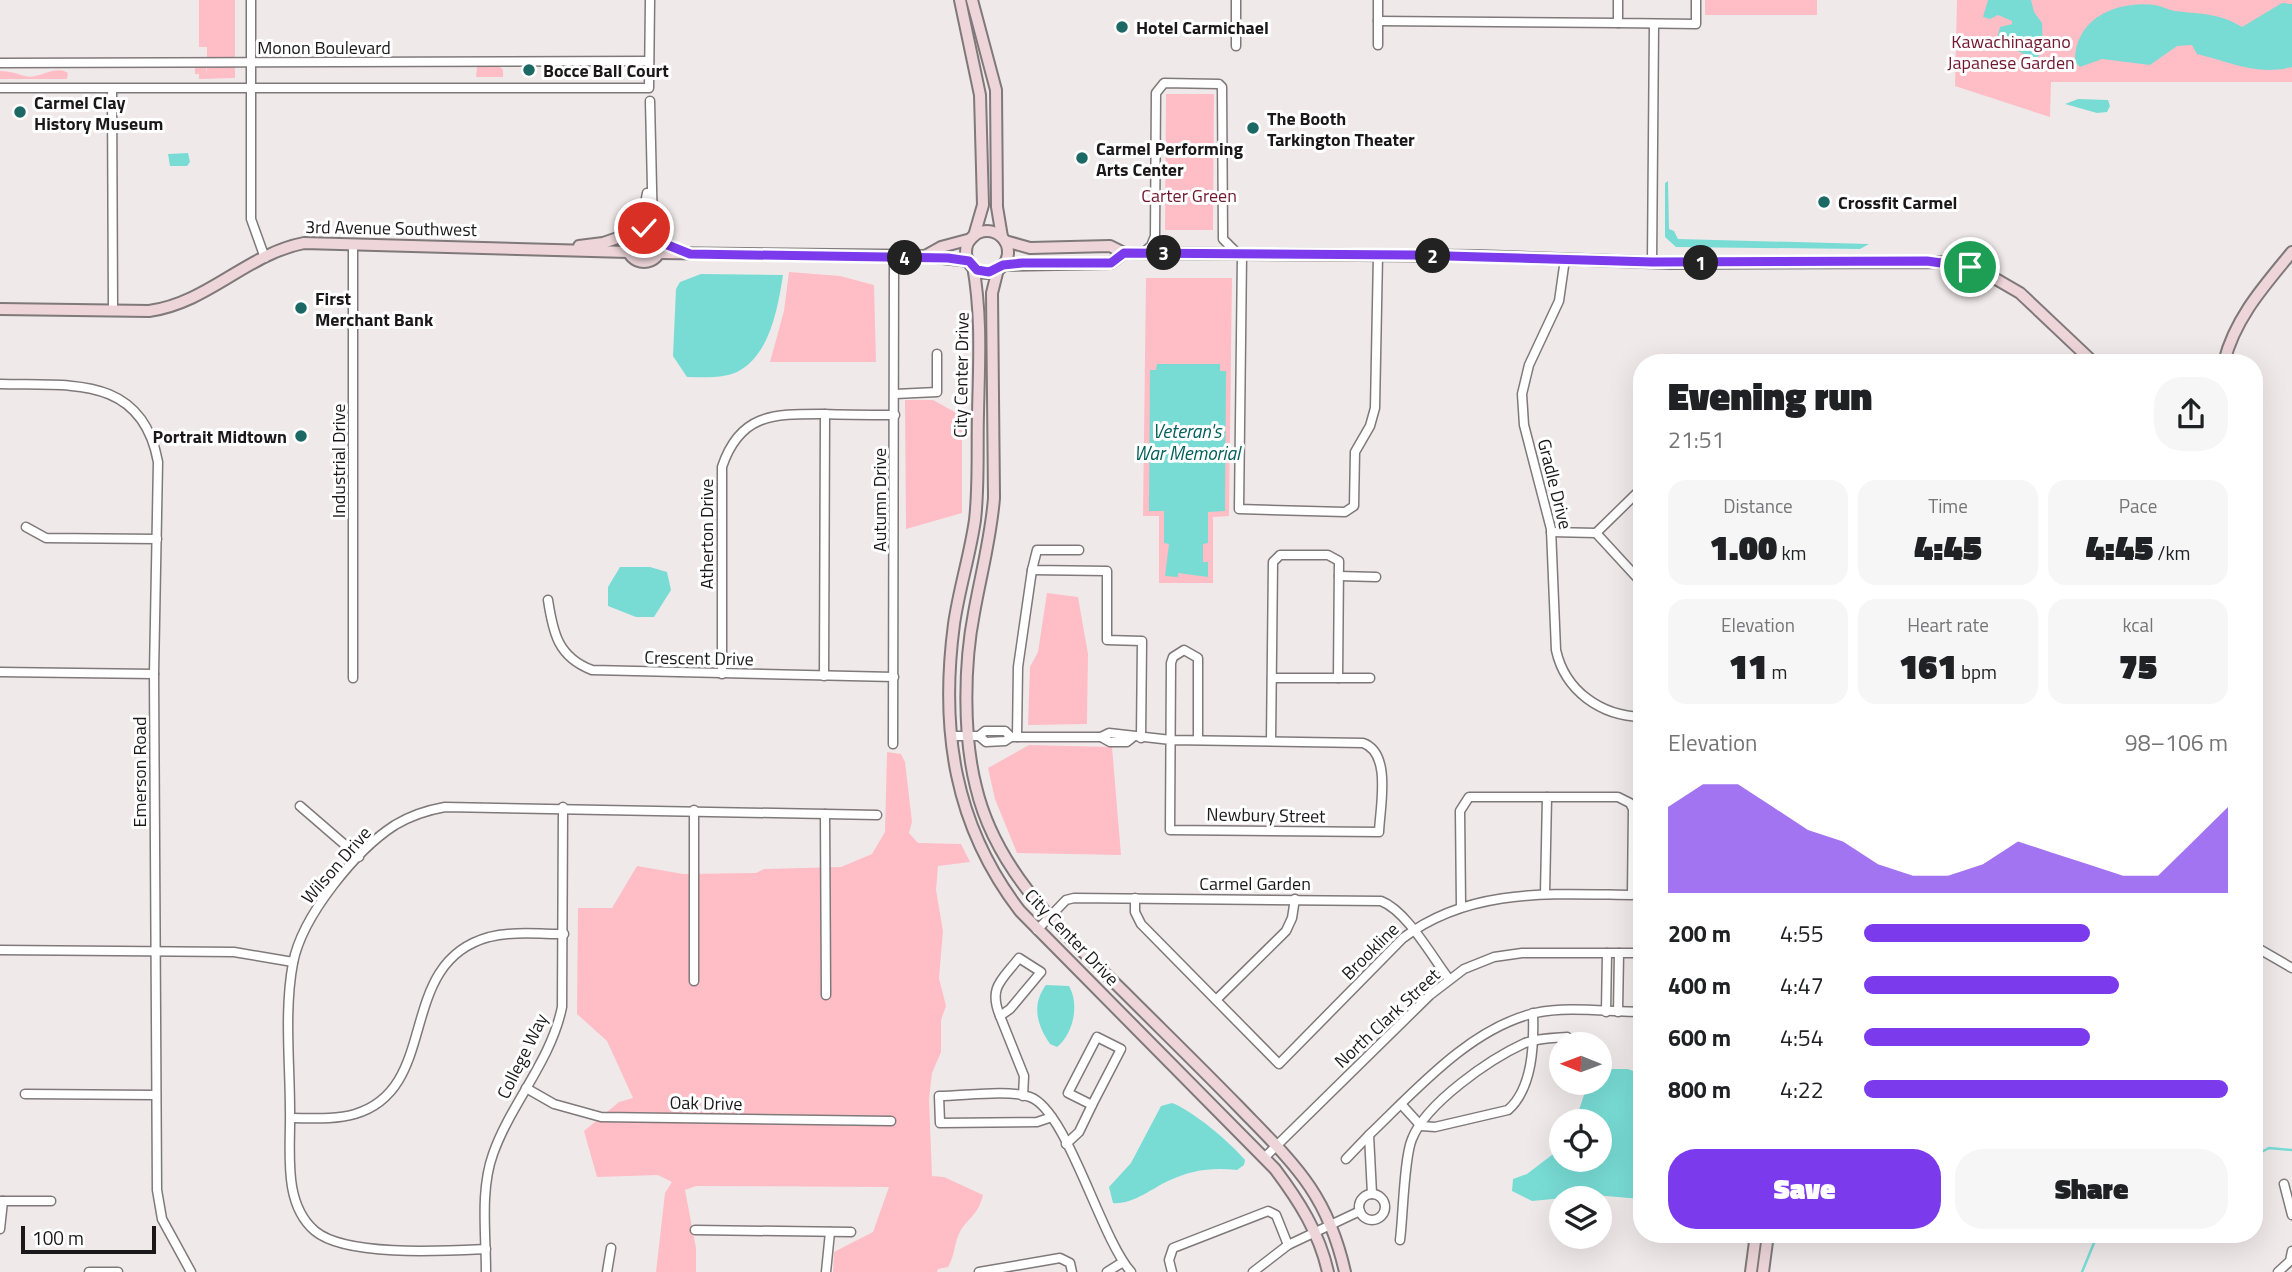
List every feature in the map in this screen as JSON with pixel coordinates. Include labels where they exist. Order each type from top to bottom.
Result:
[{"type":"street","points":[[251,0],[251,219],[265,258]]},
{"type":"street","points":[[0,88],[649,88],[650,0]]},
{"type":"street","points":[[960,0],[979,95],[983,205],[967,250],[971,264]]},
{"type":"street","points":[[972,0],[996,90],[997,207],[1008,252],[1000,267]]},
{"type":"street","points":[[1236,0],[1236,46]]},
{"type":"street","points":[[1378,0],[1378,45]]},
{"type":"street","points":[[1618,0],[1618,23]]},
{"type":"street","points":[[1378,21],[1696,24],[1696,0]]},
{"type":"street","points":[[1652,262],[1654,24]]},
{"type":"street","name":"Monon Boulevard","points":[[0,63],[649,61]]},
{"type":"street","points":[[1143,253],[1151,246],[1155,236],[1156,93],[1164,83],[1219,84],[1222,87],[1223,239],[1240,254],[1239,509],[1345,512],[1352,509],[1355,452],[1372,420],[1376,400],[1378,255]]},
{"type":"street","points":[[112,89],[113,310]]},
{"type":"street","points":[[650,101],[653,231],[660,248]]},
{"type":"street","points":[[650,180],[636,231],[627,242],[628,252],[635,259],[644,262],[660,248]]},
{"type":"street","points":[[636,231],[653,231]]},
{"type":"street","name":"3rd Avenue Southwest","points":[[0,309],[149,311],[184,304],[283,248],[304,243],[559,248],[603,243],[636,231]]},
{"type":"street","points":[[925,256],[941,247],[991,231],[1003,239],[1030,248],[1110,246],[1124,253],[1378,255],[1652,262],[1927,261],[1959,265],[1989,275],[2020,293],[2085,354]]},
{"type":"street","name":"Industrial Drive","points":[[353,244],[354,678]]},
{"type":"street","name":"3rd Avenue Southwest","points":[[559,248],[580,252],[628,252]]},
{"type":"street","points":[[660,248],[690,254],[925,256],[971,264],[983,272],[1000,267],[1111,263],[1124,253]]},
{"type":"street","points":[[2227,354],[2247,308],[2292,252]]},
{"type":"street","name":"Autumn Drive","points":[[893,744],[894,257]]},
{"type":"street","name":"Gradle Drive","points":[[1565,259],[1559,301],[1529,365],[1522,394],[1524,425],[1546,499],[1551,532],[1556,650],[1562,668],[1575,688],[1594,704],[1615,713],[1633,716]]},
{"type":"street","name":"City Center Drive","points":[[971,264],[979,308],[976,498],[972,537],[952,640],[951,736],[957,780],[978,846],[1008,895],[1037,930],[1264,1157],[1300,1203],[1315,1231],[1328,1272]]},
{"type":"street","name":"City Center Drive","points":[[1000,267],[992,293],[992,528],[970,635],[976,787],[996,843],[1016,875],[1050,916],[1301,1171],[1331,1222],[1345,1272]]},
{"type":"street","points":[[895,394],[937,392],[937,354]]},
{"type":"street","name":"Emerson Road","points":[[0,384],[88,386],[113,395],[136,412],[154,442],[158,462],[154,674],[158,1205],[167,1230],[191,1272]]},
{"type":"street","points":[[824,676],[825,414]]},
{"type":"street","name":"Atherton Drive","points":[[722,674],[722,467],[727,451],[747,427],[771,416],[895,415]]},
{"type":"street","points":[[1551,532],[1596,533],[1633,497]]},
{"type":"street","points":[[26,527],[46,538],[157,539]]},
{"type":"street","points":[[1596,533],[1633,573]]},
{"type":"street","points":[[1014,737],[1018,667],[1037,550],[1079,550]]},
{"type":"street","points":[[951,736],[974,736],[986,742],[1005,741],[1014,737],[1101,737],[1109,733],[1126,733],[1136,738],[1171,740],[1271,741],[1273,562],[1280,555],[1328,555],[1339,561],[1338,678]]},
{"type":"street","points":[[1032,570],[1107,571],[1107,640],[1142,641],[1136,738]]},
{"type":"street","points":[[1339,576],[1376,577]]},
{"type":"street","name":"Crescent Drive","points":[[548,600],[558,645],[584,667],[608,672],[894,677]]},
{"type":"street","points":[[1171,740],[1171,663],[1173,657],[1184,650],[1198,657],[1198,740]]},
{"type":"street","points":[[0,671],[154,674]]},
{"type":"street","points":[[1272,678],[1370,678]]},
{"type":"street","name":"Newbury Street","points":[[1171,740],[1170,830],[1379,832],[1380,760],[1370,746],[1363,743],[1271,741]]},
{"type":"street","points":[[1461,906],[1460,811],[1469,797],[1547,797],[1545,894]]},
{"type":"street","name":"Brookline","points":[[1216,1000],[1279,1064],[1412,930],[1461,906],[1506,896],[1632,895],[1633,809],[1630,803],[1618,797],[1547,797]]},
{"type":"street","points":[[300,806],[359,857]]},
{"type":"street","name":"Wilson Drive","points":[[486,1250],[356,1247],[327,1239],[306,1221],[295,1201],[291,1174],[290,1118],[290,988],[293,962],[310,920],[359,857],[396,825],[435,809],[563,807],[877,815]]},
{"type":"street","name":"College Way","points":[[486,1272],[488,1168],[500,1138],[542,1060],[560,1016],[564,934],[563,807]]},
{"type":"street","points":[[694,810],[694,981]]},
{"type":"street","points":[[825,814],[826,995]]},
{"type":"street","name":"Carmel Garden","points":[[1037,930],[1066,900],[1074,898],[1381,901],[1395,908],[1449,979]]},
{"type":"street","points":[[1135,898],[1135,912],[1141,924],[1216,1000],[1286,931],[1292,918],[1295,899]]},
{"type":"street","points":[[290,1118],[355,1114],[383,1098],[404,1072],[434,979],[465,947],[498,935],[564,934]]},
{"type":"street","points":[[0,950],[256,954],[293,962]]},
{"type":"street","points":[[2263,951],[2292,968]]},
{"type":"street","points":[[1606,1012],[1607,953]]},
{"type":"street","points":[[1618,1012],[1619,953]]},
{"type":"street","name":"North Clark Street","points":[[1264,1157],[1279,1146],[1449,979],[1480,962],[1509,954],[1633,953]]},
{"type":"street","points":[[1000,1016],[1016,1003],[1041,972],[1019,958],[995,989],[993,998],[1000,1016],[1024,1076],[1023,1096]]},
{"type":"street","points":[[1346,1159],[1441,1065],[1468,1046],[1515,1020],[1533,1013],[1633,1012]]},
{"type":"street","points":[[1401,1104],[1421,1126],[1435,1127],[1508,1110],[1516,1104],[1533,1056],[1533,1013]]},
{"type":"street","points":[[1066,1144],[1079,1132],[1121,1049],[1097,1037],[1068,1093],[1092,1105]]},
{"type":"street","points":[[1400,1240],[1411,1139],[1460,1085],[1511,1051],[1534,1041],[1549,1039]]},
{"type":"street","name":"Oak Drive","points":[[526,1088],[565,1108],[601,1117],[891,1121]]},
{"type":"street","points":[[25,1094],[156,1095]]},
{"type":"street","points":[[1052,1117],[1037,1122],[940,1123],[939,1096],[1023,1096],[1037,1101],[1052,1117],[1123,1262],[1131,1272]]},
{"type":"street","points":[[1369,1135],[1372,1194]]},
{"type":"street","points":[[2284,1184],[2292,1215]]},
{"type":"street","points":[[1360,1211],[1363,1198],[1372,1194],[1382,1198],[1385,1208]]},
{"type":"street","points":[[0,1229],[2,1201],[51,1201]]},
{"type":"street","points":[[1385,1208],[1404,1210]]},
{"type":"street","points":[[1360,1211],[1372,1220],[1379,1217],[1385,1208]]},
{"type":"street","points":[[1172,1272],[1169,1260],[1173,1248],[1268,1211],[1276,1215],[1288,1245]]},
{"type":"street","points":[[1253,1272],[1288,1245],[1331,1222],[1360,1211]]},
{"type":"street","points":[[695,1230],[851,1232]]},
{"type":"street","points":[[826,1272],[830,1233]]},
{"type":"street","points":[[1751,1272],[1755,1243]]},
{"type":"street","points":[[1763,1272],[1767,1243]]},
{"type":"street","points":[[607,1272],[611,1248]]},
{"type":"street","points":[[2278,1272],[2290,1261],[2292,1251]]},
{"type":"street","points":[[979,1272],[1060,1258],[1070,1263],[1072,1272]]},
{"type":"street","points":[[1107,1272],[1123,1262]]},
{"type":"street","points":[[89,1272],[118,1272]]},
{"type":"green space","points":[[199,0],[235,0],[235,78],[199,79],[199,74],[195,74],[195,67],[206,67],[207,74],[207,47],[199,47]]},
{"type":"green space","points":[[1705,0],[1817,0],[1817,15],[1705,15]]},
{"type":"green space","name":"Kawachinagano Japanese Garden","points":[[1957,0],[2292,0],[2292,82],[2051,82],[2050,117],[1955,86]]},
{"type":"green space","points":[[497,64],[503,70],[503,77],[476,77],[477,67]]},
{"type":"green space","points":[[0,71],[31,77],[55,71],[68,73],[67,79],[0,79]]},
{"type":"green space","name":"Carter Green","points":[[1166,94],[1214,94],[1213,230],[1165,230]]},
{"type":"green space","points":[[789,272],[840,276],[874,285],[876,362],[770,362],[784,311]]},
{"type":"green space","points":[[1146,278],[1232,278],[1229,516],[1213,517],[1213,583],[1159,583],[1159,516],[1143,516]]},
{"type":"green space","points":[[905,400],[933,400],[962,416],[962,513],[906,529]]},
{"type":"green space","points":[[1047,593],[1078,597],[1088,654],[1087,724],[1028,725],[1030,667],[1038,652]]},
{"type":"green space","points":[[1029,745],[1112,747],[1121,855],[1017,853],[995,799],[988,768]]},
{"type":"green space","points":[[887,752],[901,754],[905,762],[912,822],[909,833],[918,843],[961,844],[970,862],[938,866],[936,890],[943,931],[939,978],[946,1006],[941,1020],[941,1052],[932,1073],[929,1099],[932,1176],[944,1177],[983,1195],[981,1203],[961,1230],[948,1267],[938,1269],[937,1272],[833,1272],[834,1252],[873,1232],[889,1187],[696,1186],[685,1190],[696,1248],[696,1272],[656,1272],[665,1193],[672,1182],[658,1175],[597,1177],[584,1131],[619,1102],[633,1098],[607,1041],[577,1014],[578,908],[612,908],[637,866],[683,874],[756,873],[764,869],[841,867],[872,854],[885,832]]},
{"type":"water","points":[[1988,0],[2031,0],[2034,12],[2042,23],[2043,52],[2034,60],[1997,39],[2000,27],[2012,24],[2012,21],[1998,15],[1990,19],[1983,17]]},
{"type":"water","points":[[2282,3],[2292,4],[2292,67],[2267,70],[2244,67],[2197,54],[2192,45],[2177,46],[2150,65],[2102,59],[2080,67],[2075,62],[2082,34],[2090,24],[2112,10],[2126,6],[2155,5],[2175,11],[2218,17],[2242,27]]},
{"type":"water","points":[[2078,99],[2108,100],[2110,106],[2107,112],[2097,113],[2065,104]]},
{"type":"water","points":[[188,153],[190,162],[187,166],[170,166],[168,154]]},
{"type":"water","points":[[1668,181],[1669,229],[1674,231],[1678,239],[1869,244],[1860,249],[1676,247],[1665,237],[1665,183]]},
{"type":"water","points":[[701,274],[783,275],[775,316],[765,343],[748,365],[725,376],[687,377],[673,356],[676,289],[680,282]]},
{"type":"water","name":"Veteran's War Memorial","points":[[1157,364],[1220,364],[1220,371],[1226,371],[1225,511],[1208,512],[1208,543],[1203,544],[1203,562],[1208,562],[1208,577],[1178,573],[1178,577],[1165,576],[1169,544],[1164,543],[1164,511],[1149,511],[1150,370],[1156,370]]},
{"type":"water","points":[[620,567],[650,567],[667,572],[671,590],[654,617],[636,617],[608,606],[608,587]]},
{"type":"water","points":[[1046,985],[1069,986],[1074,1002],[1071,1027],[1057,1047],[1050,1044],[1045,1037],[1037,1015],[1038,1000]]},
{"type":"water","points":[[1612,1069],[1633,1071],[1633,1198],[1612,1197],[1612,1186],[1549,1186],[1549,1199],[1532,1201],[1512,1191],[1513,1179],[1527,1174],[1549,1157],[1549,1172],[1612,1172],[1612,1109],[1579,1109],[1584,1096],[1612,1096]]},
{"type":"water","points":[[1172,1103],[1190,1112],[1221,1136],[1245,1160],[1244,1165],[1237,1170],[1210,1169],[1185,1174],[1127,1202],[1113,1203],[1109,1187],[1131,1163],[1161,1106]]},
{"type":"waterway","points":[[2263,1151],[2269,1148],[2292,1150]]},
{"type":"waterway","points":[[2082,1272],[2094,1243]]},
{"type":"place","name":"Hotel Carmichael","points":[[1122,27]]},
{"type":"place","name":"Bocce Ball Court","points":[[529,70]]},
{"type":"place","name":"Carmel Clay History Museum","points":[[20,112]]},
{"type":"place","name":"The Booth Tarkington Theater","points":[[1253,128]]},
{"type":"place","name":"Carmel Performing Arts Center","points":[[1082,158]]},
{"type":"place","name":"Crossfit Carmel","points":[[1824,202]]},
{"type":"place","name":"First Merchant Bank","points":[[301,308]]},
{"type":"place","name":"Portrait Midtown","points":[[301,436]]},
{"type":"route","points":[[644,228],[657,234],[660,242],[690,254],[755,253],[908,258],[925,256],[969,261],[977,270],[983,272],[995,271],[1003,265],[1022,263],[1111,263],[1124,253],[1413,255],[1652,262],[1941,261],[1970,267]]}]
